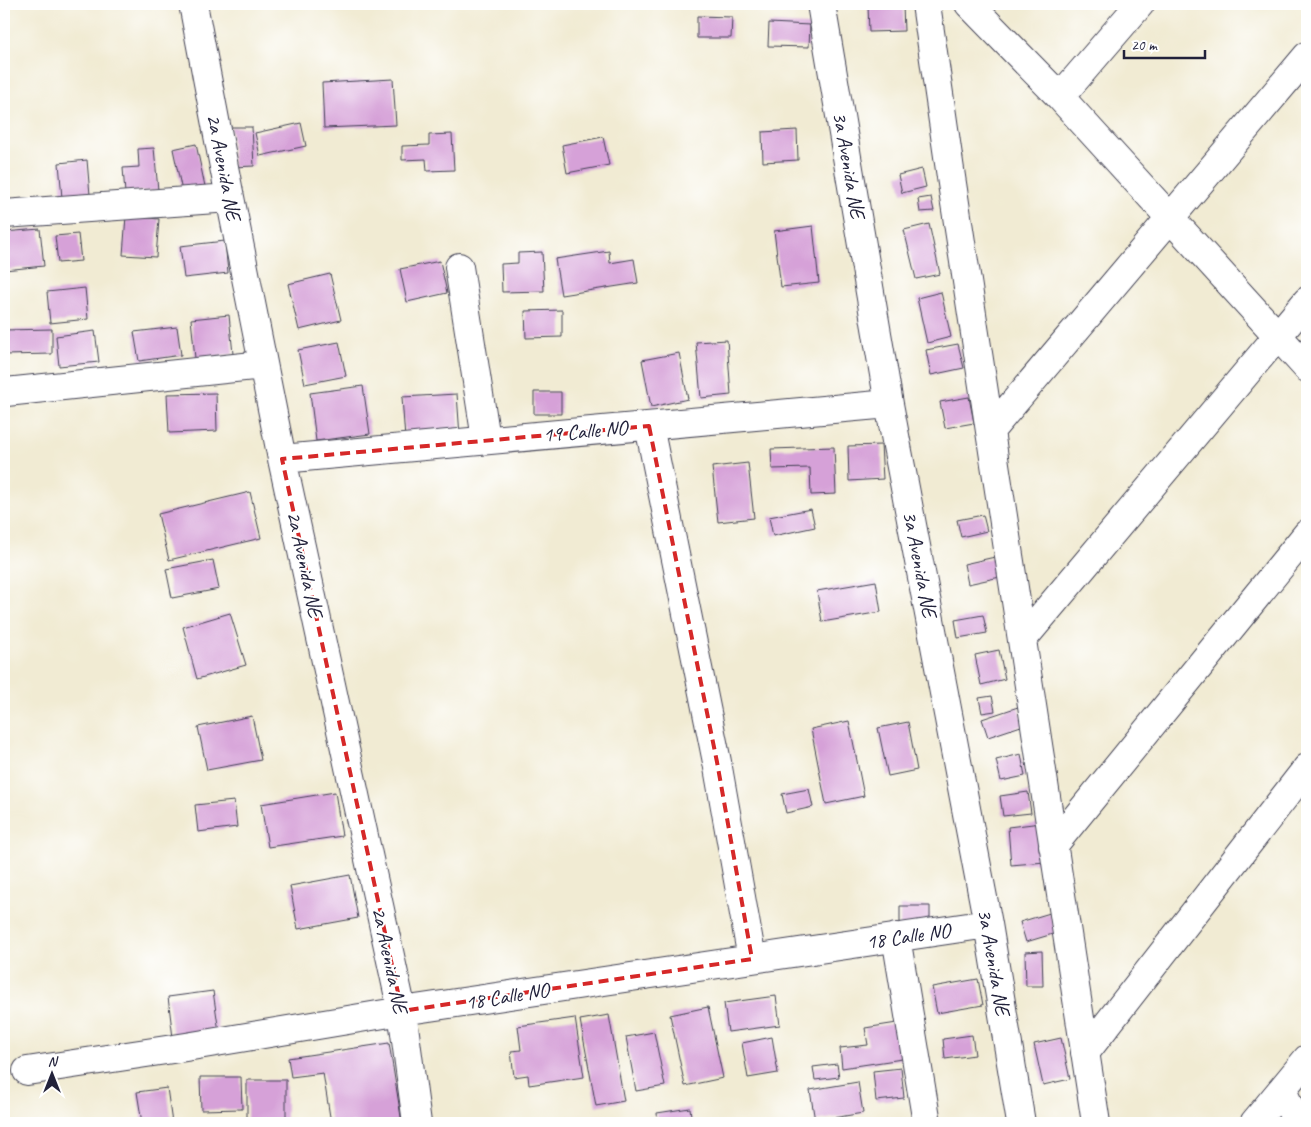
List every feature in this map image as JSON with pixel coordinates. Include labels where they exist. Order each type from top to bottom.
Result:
[{"type":"street","name":"2a Avenida NE","points":[[194,4],[282,459],[402,1011],[417,1123]]},
{"type":"street","name":"3a Avenida NE","points":[[821,4],[889,404],[988,924],[1020,1123]]},
{"type":"street","points":[[969,4],[1060,97],[1307,368]]},
{"type":"street","points":[[1060,97],[1140,4]]},
{"type":"street","points":[[935,5],[990,431],[1096,1123]]},
{"type":"street","points":[[990,431],[1307,56]]},
{"type":"street","points":[[4,214],[230,198]]},
{"type":"street","points":[[459,267],[486,440]]},
{"type":"street","points":[[1022,640],[1307,301]]},
{"type":"street","points":[[6,392],[263,365]]},
{"type":"street","name":"19 Calle NO","points":[[282,459],[889,404]]},
{"type":"street","points":[[649,426],[718,762],[752,959]]},
{"type":"street","points":[[1053,846],[1307,534]]},
{"type":"street","points":[[1085,1053],[1307,768]]},
{"type":"street","name":"18 Calle NO","points":[[27,1071],[402,1011],[988,924]]},
{"type":"street","points":[[896,937],[927,1123]]},
{"type":"street","points":[[1254,1123],[1307,1059]]},
{"type":"street","points":[[1282,1090],[1297,1123]]},
{"type":"highlighted area","points":[[649,426],[717,762],[752,959],[402,1011],[282,459]]},
{"type":"building","points":[[903,5],[904,31],[869,32],[868,6]]},
{"type":"building","points":[[697,16],[732,17],[731,38],[697,38]]},
{"type":"building","points":[[769,23],[810,25],[809,47],[768,46]]},
{"type":"building","points":[[393,79],[396,125],[324,128],[322,83]]},
{"type":"building","points":[[301,123],[306,146],[260,156],[255,133]]},
{"type":"building","points":[[231,127],[252,127],[254,166],[233,167]]},
{"type":"building","points":[[797,130],[798,160],[763,162],[762,132]]},
{"type":"building","points":[[452,134],[454,170],[427,171],[426,159],[402,160],[402,146],[429,145],[429,135]]},
{"type":"building","points":[[603,137],[609,165],[567,173],[562,145]]},
{"type":"building","points":[[196,144],[206,191],[183,196],[173,149]]},
{"type":"building","points":[[154,148],[158,190],[125,193],[123,168],[139,167],[138,149]]},
{"type":"building","points":[[87,160],[90,195],[62,198],[59,163]]},
{"type":"building","points":[[922,169],[926,187],[902,193],[898,175]]},
{"type":"building","points":[[931,197],[934,211],[920,212],[918,199]]},
{"type":"building","points":[[126,216],[159,219],[156,257],[123,255]]},
{"type":"building","points":[[929,224],[940,274],[916,279],[904,230]]},
{"type":"building","points":[[813,226],[819,283],[781,287],[774,231]]},
{"type":"building","points":[[40,229],[44,266],[4,270],[4,232]]},
{"type":"building","points":[[78,234],[81,261],[58,263],[55,236]]},
{"type":"building","points":[[225,241],[228,273],[184,278],[180,246]]},
{"type":"building","points":[[609,251],[610,263],[634,259],[638,283],[561,295],[555,259]]},
{"type":"building","points":[[542,252],[544,291],[502,292],[501,264],[518,263],[518,253]]},
{"type":"building","points":[[440,261],[447,293],[407,302],[400,269]]},
{"type":"building","points":[[330,274],[341,320],[299,330],[288,284]]},
{"type":"building","points":[[85,288],[88,319],[50,323],[47,292]]},
{"type":"building","points":[[941,292],[951,337],[927,343],[917,298]]},
{"type":"building","points":[[562,310],[562,337],[526,338],[525,311]]},
{"type":"building","points":[[229,315],[233,354],[195,358],[191,319]]},
{"type":"building","points":[[177,327],[181,355],[139,361],[134,332]]},
{"type":"building","points":[[52,329],[52,354],[4,355],[4,330]]},
{"type":"building","points":[[95,331],[99,362],[59,366],[56,336]]},
{"type":"building","points":[[727,340],[731,395],[701,398],[696,342]]},
{"type":"building","points":[[339,342],[346,376],[305,384],[298,350]]},
{"type":"building","points":[[958,344],[964,368],[931,375],[926,350]]},
{"type":"building","points":[[679,353],[688,399],[651,407],[642,360]]},
{"type":"building","points":[[363,386],[370,434],[316,441],[310,393]]},
{"type":"building","points":[[534,392],[561,392],[561,414],[534,414]]},
{"type":"building","points":[[216,393],[217,431],[169,433],[167,394]]},
{"type":"building","points":[[457,394],[460,436],[405,439],[402,397]]},
{"type":"building","points":[[969,397],[974,423],[945,428],[940,402]]},
{"type":"building","points":[[881,445],[883,479],[849,481],[848,446]]},
{"type":"building","points":[[834,447],[836,494],[811,495],[810,468],[772,469],[771,449]]},
{"type":"building","points":[[748,463],[754,518],[718,522],[712,467]]},
{"type":"building","points":[[250,492],[261,538],[169,560],[158,514]]},
{"type":"building","points":[[811,509],[815,527],[773,536],[769,517]]},
{"type":"building","points":[[983,515],[987,531],[961,537],[957,520]]},
{"type":"building","points":[[995,557],[1000,577],[968,584],[964,564]]},
{"type":"building","points":[[213,560],[219,589],[172,598],[166,569]]},
{"type":"building","points":[[876,581],[881,612],[822,622],[817,591]]},
{"type":"building","points":[[230,613],[246,665],[197,679],[183,627]]},
{"type":"building","points":[[983,615],[987,633],[958,638],[955,620]]},
{"type":"building","points":[[999,650],[1005,679],[981,685],[975,655]]},
{"type":"building","points":[[992,696],[995,711],[982,713],[979,698]]},
{"type":"building","points":[[1018,707],[1024,725],[988,737],[982,719]]},
{"type":"building","points":[[252,716],[261,760],[207,770],[198,727]]},
{"type":"building","points":[[849,721],[864,796],[826,804],[811,729]]},
{"type":"building","points":[[908,722],[917,770],[888,776],[878,728]]},
{"type":"building","points":[[1021,754],[1025,776],[1001,781],[996,760]]},
{"type":"building","points":[[809,789],[813,807],[786,813],[782,794]]},
{"type":"building","points":[[335,792],[342,836],[268,847],[261,804]]},
{"type":"building","points":[[1028,792],[1031,813],[1003,816],[1000,796]]},
{"type":"building","points":[[234,801],[237,827],[198,832],[195,805]]},
{"type":"building","points":[[1041,823],[1045,862],[1011,865],[1008,827]]},
{"type":"building","points":[[350,875],[358,918],[298,929],[290,886]]},
{"type":"building","points":[[900,906],[930,906],[930,926],[900,926]]},
{"type":"building","points":[[1050,913],[1056,933],[1026,942],[1020,922]]},
{"type":"building","points":[[1042,951],[1043,986],[1026,986],[1025,952]]},
{"type":"building","points":[[978,979],[983,1005],[937,1013],[932,987]]},
{"type":"building","points":[[213,991],[219,1032],[173,1038],[168,997]]},
{"type":"building","points":[[776,996],[780,1025],[728,1032],[724,1003]]},
{"type":"building","points":[[708,1007],[723,1078],[685,1086],[670,1015]]},
{"type":"building","points":[[609,1015],[624,1101],[596,1106],[580,1020]]},
{"type":"building","points":[[575,1018],[584,1077],[529,1085],[528,1075],[514,1077],[511,1051],[521,1050],[518,1026]]},
{"type":"building","points":[[897,1023],[902,1059],[842,1068],[840,1048],[868,1045],[865,1028]]},
{"type":"building","points":[[654,1032],[665,1086],[636,1091],[626,1037]]},
{"type":"building","points":[[972,1035],[975,1055],[945,1059],[943,1039]]},
{"type":"building","points":[[772,1037],[778,1073],[748,1078],[742,1043]]},
{"type":"building","points":[[1061,1038],[1070,1079],[1043,1085],[1034,1044]]},
{"type":"building","points":[[389,1043],[402,1123],[331,1123],[323,1073],[291,1077],[288,1058]]},
{"type":"building","points":[[837,1064],[839,1077],[815,1080],[813,1067]]},
{"type":"building","points":[[901,1068],[904,1098],[876,1101],[873,1071]]},
{"type":"building","points":[[200,1077],[241,1077],[242,1109],[201,1110]]},
{"type":"building","points":[[247,1080],[286,1080],[286,1123],[247,1123]]},
{"type":"building","points":[[858,1082],[863,1113],[815,1121],[810,1090]]},
{"type":"building","points":[[167,1088],[172,1123],[142,1123],[137,1092]]},
{"type":"building","points":[[690,1108],[692,1123],[658,1123],[657,1113]]}]
